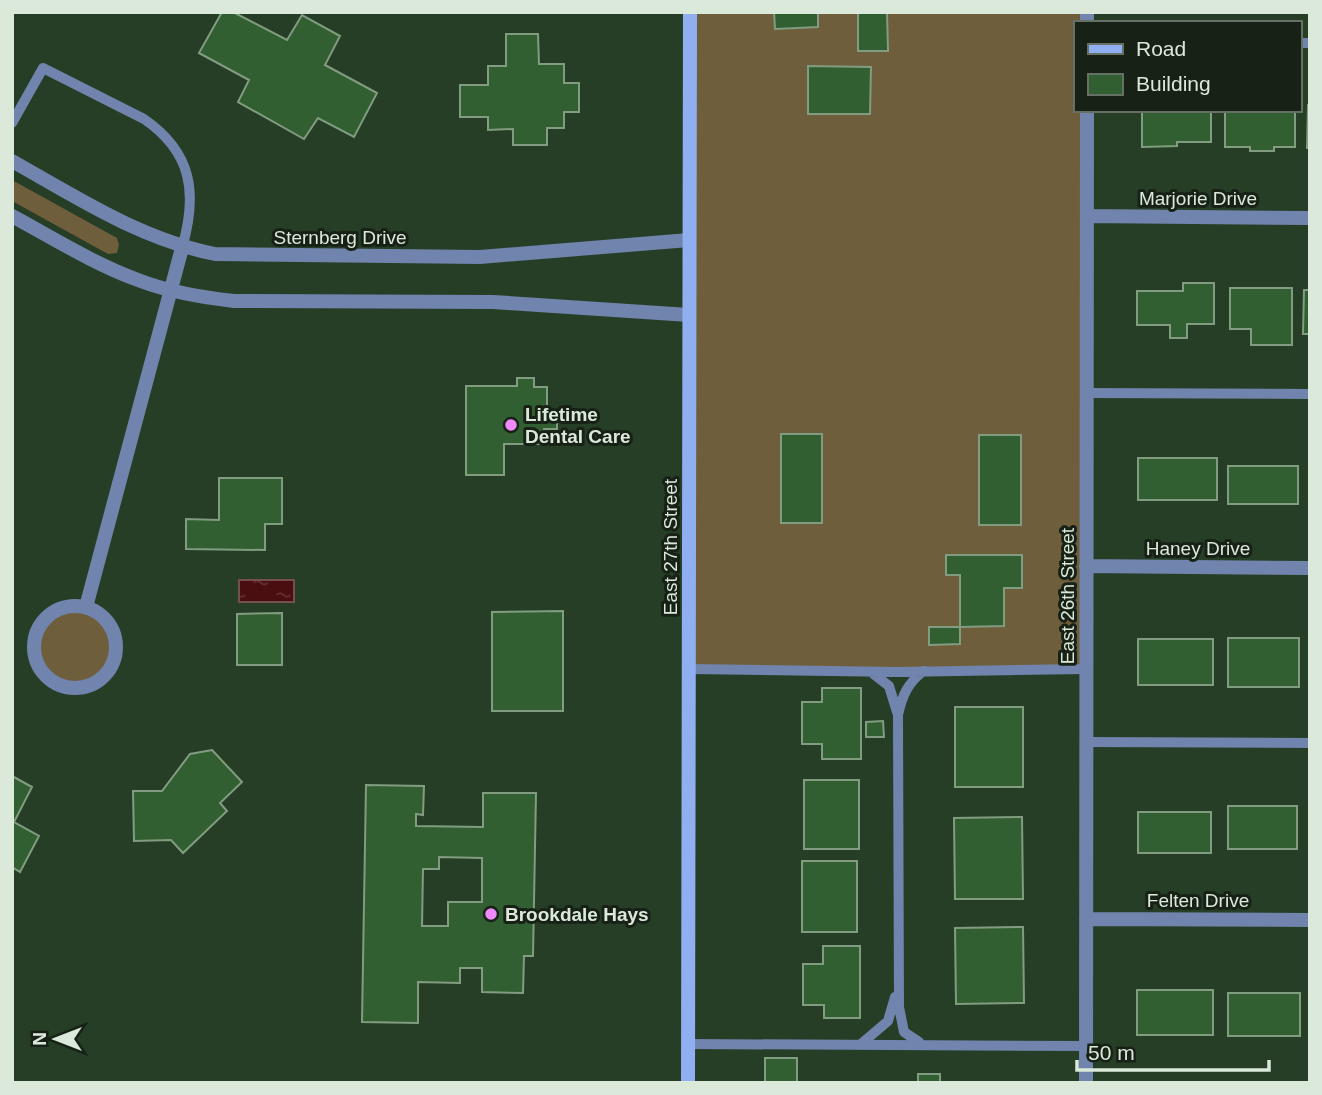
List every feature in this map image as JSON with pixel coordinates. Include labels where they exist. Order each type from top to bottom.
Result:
[{"type":"main road","name":"East 27th Street","points":[[688,1083],[690,12]]},
{"type":"street","name":"East 26th Street","points":[[1086,1083],[1087,112]]},
{"type":"street","name":"Sternberg Drive","points":[[12,161],[111,218],[183,248],[215,254],[480,257],[689,240]]},
{"type":"street","points":[[12,216],[112,270],[200,297],[233,301],[493,302],[689,315]]},
{"type":"street","name":"Marjorie Drive","points":[[1087,216],[1310,218]]},
{"type":"street","points":[[86,607],[183,248]]},
{"type":"street","name":"Haney Drive","points":[[1086,566],[1310,568]]},
{"type":"street","points":[[65,607],[86,607],[99,613],[111,626],[115,636],[116,654],[111,668],[101,680],[84,688],[67,688],[51,681],[38,666],[34,639],[51,613],[65,607]]},
{"type":"street","name":"Felten Drive","points":[[1086,919],[1310,920]]},
{"type":"lane","points":[[12,123],[43,68],[144,118],[176,146],[190,188],[188,227],[183,248]]},
{"type":"lane","points":[[1087,393],[1310,394]]},
{"type":"lane","points":[[689,669],[1086,669]]},
{"type":"lane","points":[[868,671],[889,686],[898,715],[900,1023],[907,1036],[922,1044]]},
{"type":"lane","points":[[898,715],[906,688],[924,671]]},
{"type":"lane","points":[[1086,742],[1310,743]]},
{"type":"lane","points":[[860,1044],[888,1021],[898,977]]},
{"type":"lane","points":[[688,1044],[1086,1046]]},
{"type":"shaded area","points":[[690,12],[1087,12],[1087,21],[1074,21],[1074,112],[1087,112],[1086,669],[689,669]]},
{"type":"shaded area","points":[[12,180],[117,238],[117,253],[108,254],[12,201]]},
{"type":"shaded area","points":[[67,606],[83,606],[98,613],[109,624],[116,639],[113,663],[104,676],[83,688],[67,688],[52,681],[41,670],[34,655],[34,639],[41,624],[52,613]]},
{"type":"water","points":[[239,580],[294,580],[294,602],[239,602]]},
{"type":"building","points":[[222,12],[233,12],[287,40],[302,15],[340,36],[325,65],[377,93],[354,137],[318,118],[304,139],[238,102],[249,80],[199,53]]},
{"type":"building","points":[[774,12],[818,12],[818,27],[775,29]]},
{"type":"building","points":[[858,12],[887,12],[888,51],[858,51]]},
{"type":"building","points":[[506,34],[538,34],[539,64],[564,64],[564,83],[579,83],[579,112],[564,112],[564,128],[547,128],[547,145],[513,145],[513,129],[488,130],[488,117],[460,117],[460,85],[488,85],[488,66],[506,66]]},
{"type":"building","points":[[808,66],[871,67],[870,114],[808,114]]},
{"type":"building","points":[[1310,105],[1310,148],[1307,148]]},
{"type":"building","points":[[1142,112],[1211,112],[1211,142],[1177,142],[1177,146],[1142,147]]},
{"type":"building","points":[[1225,112],[1295,112],[1295,147],[1274,147],[1274,151],[1250,151],[1250,147],[1225,147]]},
{"type":"building","points":[[1183,283],[1214,283],[1214,324],[1187,324],[1187,338],[1170,338],[1170,325],[1137,325],[1137,291],[1183,291]]},
{"type":"building","points":[[1230,288],[1292,288],[1292,345],[1251,345],[1251,329],[1230,329]]},
{"type":"building","points":[[1304,290],[1310,290],[1310,334],[1303,334]]},
{"type":"building","name":"Lifetime Dental Care","points":[[517,378],[534,378],[534,387],[547,387],[547,412],[557,412],[557,429],[544,429],[544,444],[504,444],[504,475],[466,475],[466,386],[517,386]]},
{"type":"building","points":[[781,434],[822,434],[822,523],[781,523]]},
{"type":"building","points":[[979,435],[1021,435],[1021,525],[979,525]]},
{"type":"building","points":[[1138,458],[1217,458],[1217,500],[1138,500]]},
{"type":"building","points":[[1228,466],[1298,466],[1298,504],[1228,504]]},
{"type":"building","points":[[219,478],[282,478],[282,524],[265,524],[265,550],[186,549],[186,519],[219,520]]},
{"type":"building","points":[[946,555],[1022,555],[1022,588],[1004,588],[1004,626],[960,627],[960,575],[946,575]]},
{"type":"building","points":[[563,611],[563,711],[492,711],[492,612]]},
{"type":"building","points":[[282,613],[282,665],[237,665],[237,614]]},
{"type":"building","points":[[929,627],[960,627],[960,644],[929,645]]},
{"type":"building","points":[[1228,638],[1299,638],[1299,687],[1228,687]]},
{"type":"building","points":[[1138,639],[1213,639],[1213,685],[1138,685]]},
{"type":"building","points":[[822,688],[861,688],[861,759],[822,759],[822,744],[802,744],[802,702],[822,702]]},
{"type":"building","points":[[955,707],[1023,707],[1023,787],[955,787]]},
{"type":"building","points":[[883,721],[884,737],[866,737],[866,722]]},
{"type":"building","points":[[212,750],[242,782],[220,803],[227,811],[183,853],[171,840],[134,841],[133,791],[162,791],[190,754]]},
{"type":"building","points":[[12,776],[32,787],[14,822],[39,836],[20,872],[12,867]]},
{"type":"building","points":[[804,780],[859,780],[859,849],[804,849]]},
{"type":"building","name":"Brookdale Hays","points":[[366,785],[424,786],[423,815],[416,814],[416,826],[483,827],[483,793],[536,793],[533,956],[524,956],[523,993],[482,992],[482,968],[460,968],[460,983],[418,982],[418,1023],[362,1022]],"holes":[[[439,857],[482,858],[482,902],[448,902],[448,926],[422,926],[423,869],[439,869]]]},
{"type":"building","points":[[1228,806],[1297,806],[1297,849],[1228,849]]},
{"type":"building","points":[[1138,812],[1211,812],[1211,853],[1138,853]]},
{"type":"building","points":[[1022,817],[1023,899],[955,899],[954,818]]},
{"type":"building","points":[[802,861],[857,861],[857,932],[802,932]]},
{"type":"building","points":[[1023,927],[1024,1003],[956,1004],[955,928]]},
{"type":"building","points":[[823,946],[860,946],[860,1018],[824,1018],[824,1005],[803,1005],[803,964],[823,964]]},
{"type":"building","points":[[1137,990],[1213,990],[1213,1035],[1137,1035]]},
{"type":"building","points":[[1228,993],[1300,993],[1300,1036],[1228,1036]]},
{"type":"building","points":[[765,1058],[797,1058],[797,1083],[765,1083]]},
{"type":"building","points":[[918,1074],[940,1074],[940,1083],[918,1083]]},
{"type":"place","name":"Lifetime Dental Care","points":[[511,425]]},
{"type":"place","name":"Brookdale Hays","points":[[491,914]]}]
